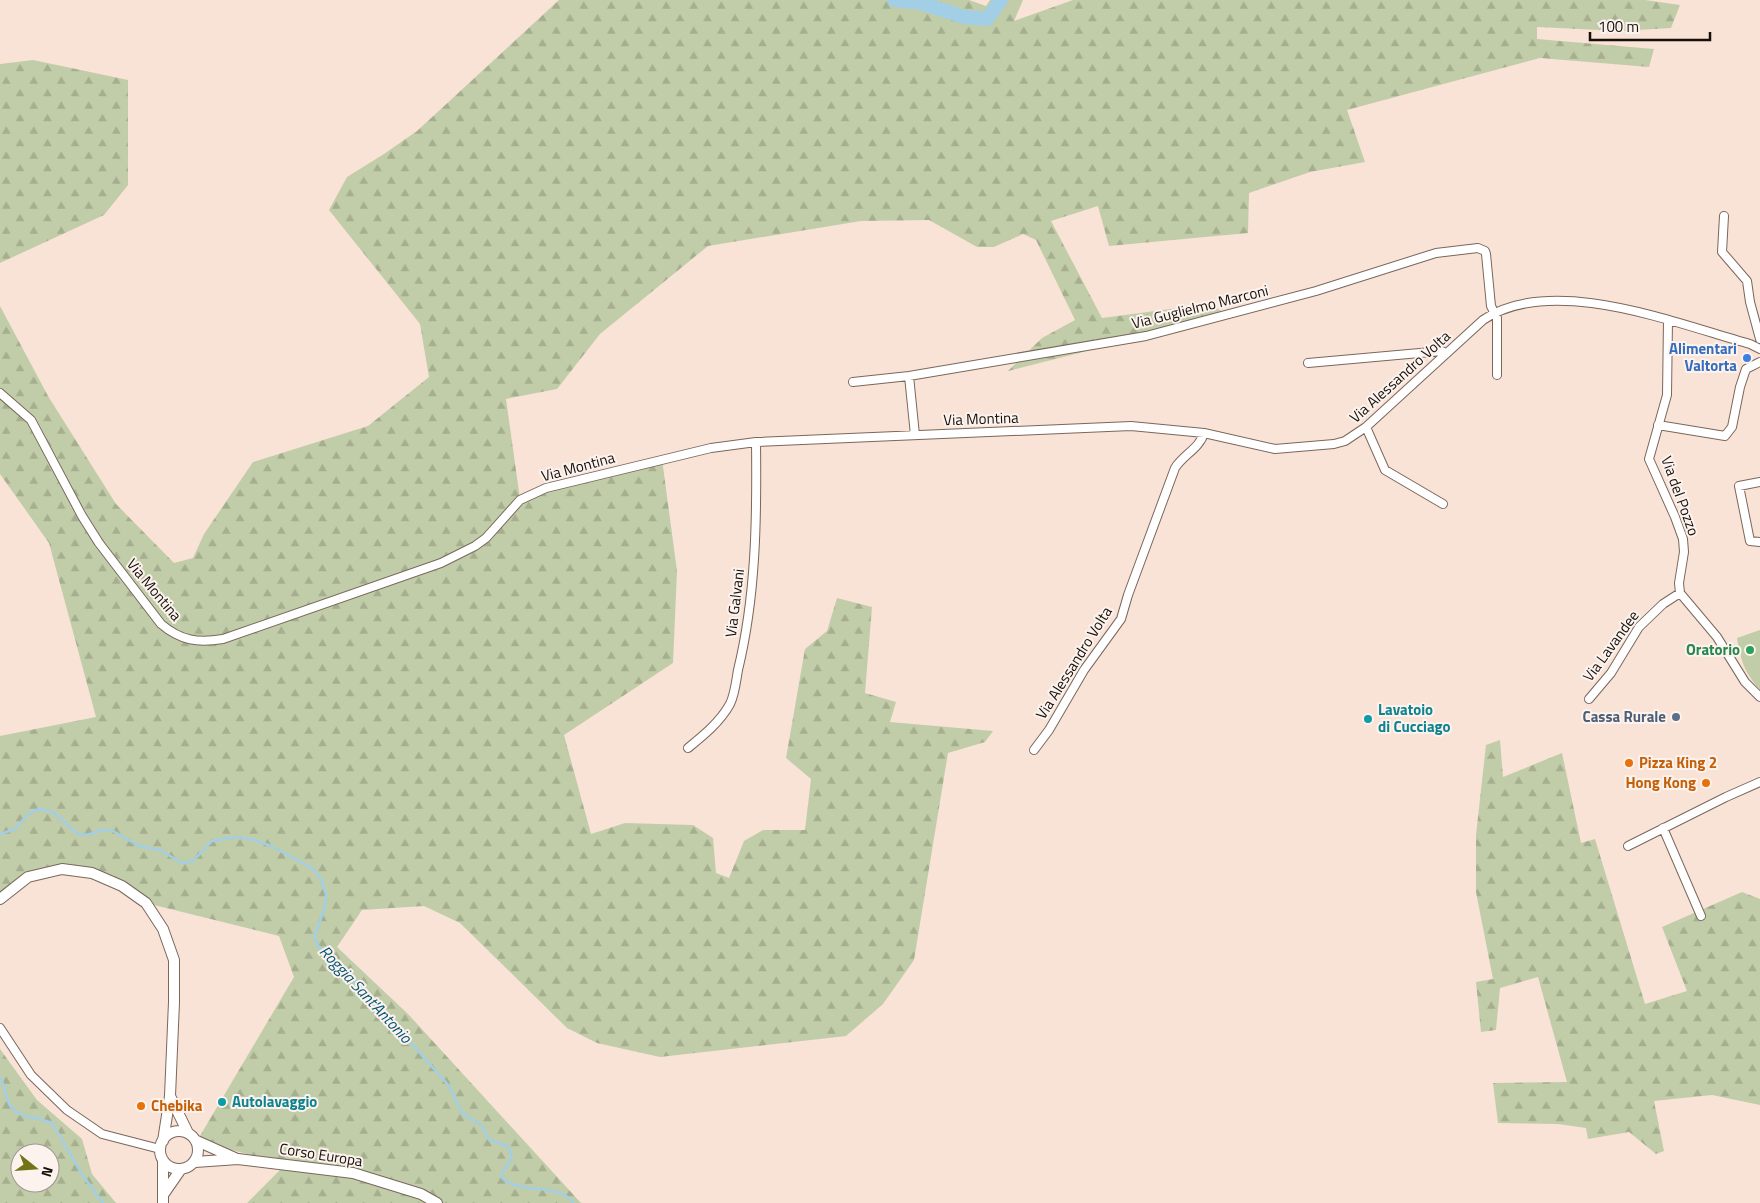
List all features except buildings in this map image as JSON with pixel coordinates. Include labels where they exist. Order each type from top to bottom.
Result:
[{"type":"main road","points":[[0,899],[28,877],[62,869],[92,873],[122,886],[146,903],[163,929],[174,960],[170,1096],[162,1150],[163,1199]]},
{"type":"main road","points":[[170,1096],[188,1133],[197,1142],[238,1159]]},
{"type":"main road","points":[[188,1133],[177,1131],[168,1134],[162,1150],[171,1167],[187,1168],[195,1162],[198,1154],[197,1142]]},
{"type":"main road","name":"Corso Europa","points":[[195,1162],[238,1159],[353,1173],[422,1194],[437,1203]]},
{"type":"main road","points":[[163,1199],[181,1169]]},
{"type":"street","points":[[1724,216],[1722,252],[1747,281],[1750,302],[1760,339]]},
{"type":"street","name":"Via Guglielmo Marconi","points":[[853,382],[909,376],[1146,336],[1316,291],[1436,253],[1478,248],[1485,251],[1494,313]]},
{"type":"street","name":"Via Alessandro Volta","points":[[1034,750],[1049,730],[1084,670],[1121,619],[1175,468],[1181,459],[1199,444],[1204,434],[1275,449],[1340,443],[1356,435],[1366,427],[1484,320],[1494,313],[1514,306],[1566,300],[1628,310],[1760,347]]},
{"type":"street","points":[[1494,313],[1497,318],[1497,375]]},
{"type":"street","name":"Via del Pozzo","points":[[1668,320],[1667,395],[1649,459],[1683,539],[1684,552],[1679,583],[1680,593]]},
{"type":"street","points":[[1308,363],[1442,350],[1446,354]]},
{"type":"street","points":[[1658,425],[1725,436],[1732,427],[1740,387],[1746,369],[1760,362]]},
{"type":"street","points":[[909,376],[915,435]]},
{"type":"street","name":"Via Montina","points":[[0,393],[31,420],[82,516],[99,543],[161,624],[181,637],[196,641],[223,639],[441,562],[475,546],[486,538],[520,500],[546,488],[711,448],[756,442],[1131,426],[1204,434]]},
{"type":"street","points":[[1366,427],[1385,470],[1443,504]]},
{"type":"street","name":"Via Galvani","points":[[688,748],[713,727],[731,702],[742,654],[752,582],[757,513],[756,442]]},
{"type":"street","points":[[1760,482],[1739,486],[1750,541],[1760,542]]},
{"type":"street","points":[[1680,593],[1717,637],[1745,682],[1760,697]]},
{"type":"street","name":"Via Lavandee","points":[[1589,699],[1611,673],[1639,627],[1663,604],[1680,593]]},
{"type":"street","points":[[1628,846],[1760,782]]},
{"type":"street","points":[[1663,828],[1701,916]]},
{"type":"street","points":[[0,1028],[31,1075],[67,1110],[102,1134],[162,1150]]},
{"type":"green space","points":[[559,0],[969,0],[986,6],[990,0],[1023,0],[1014,21],[1073,0],[1645,0],[1680,5],[1671,28],[1621,31],[1537,27],[1537,39],[1654,49],[1649,67],[1540,58],[1347,110],[1365,162],[1310,172],[1249,193],[1248,233],[1109,246],[1098,206],[1051,221],[1102,318],[1208,304],[1227,314],[1008,371],[1042,338],[1075,320],[1036,240],[1023,234],[994,247],[977,247],[929,220],[861,221],[708,246],[600,334],[557,389],[506,399],[520,499],[546,488],[662,459],[677,571],[673,663],[564,735],[591,834],[625,823],[693,825],[713,838],[716,873],[729,878],[744,841],[763,830],[805,830],[811,779],[786,758],[805,649],[827,631],[837,598],[872,607],[865,693],[896,702],[890,722],[993,731],[985,742],[948,753],[914,960],[883,1004],[846,1036],[660,1057],[597,1043],[567,1028],[460,923],[424,906],[362,910],[337,947],[408,1014],[581,1203],[247,1203],[286,1164],[197,1141],[294,977],[279,936],[146,903],[122,886],[62,869],[28,877],[0,899],[0,736],[96,717],[49,543],[0,474],[0,306],[48,396],[116,504],[174,563],[193,558],[204,534],[253,462],[368,426],[429,377],[420,324],[329,210],[347,177],[417,131]]},
{"type":"green space","points":[[33,60],[128,80],[128,185],[104,215],[0,263],[0,64]]},
{"type":"green space","name":"Oratorio","points":[[1760,630],[1760,690],[1750,678],[1744,666],[1737,638]]},
{"type":"green space","points":[[1500,740],[1503,777],[1562,753],[1581,843],[1595,839],[1645,1004],[1687,991],[1662,927],[1742,892],[1760,899],[1760,1105],[1712,1095],[1654,1101],[1664,1151],[1656,1154],[1629,1132],[1588,1139],[1586,1128],[1558,1124],[1498,1123],[1493,1083],[1567,1082],[1538,977],[1500,988],[1496,1030],[1481,1032],[1476,982],[1493,979],[1476,892],[1476,835],[1486,745]]},
{"type":"green space","points":[[0,1049],[37,1100],[82,1139],[92,1174],[116,1203],[0,1203]]},
{"type":"waterway","points":[[894,0],[921,3],[964,17],[987,19],[1001,0]]},
{"type":"waterway","name":"Roggia Sant'Antonio","points":[[0,834],[15,829],[29,813],[39,809],[53,812],[78,834],[87,835],[102,830],[113,831],[139,846],[160,850],[182,863],[193,861],[212,841],[235,837],[251,839],[271,846],[312,868],[321,879],[326,894],[325,907],[315,935],[319,947],[374,1001],[449,1086],[462,1113],[482,1126],[489,1140],[508,1146],[512,1158],[501,1177],[517,1186],[559,1193],[573,1203]]},
{"type":"waterway","points":[[0,1078],[8,1102],[15,1110],[25,1116],[53,1124],[81,1173],[103,1203]]},
{"type":"place","name":"Alimentari Valtorta","points":[[1747,358]]},
{"type":"place","name":"Oratorio","points":[[1750,650]]},
{"type":"place","name":"Cassa Rurale","points":[[1676,717]]},
{"type":"place","name":"Lavatoio di Cucciago","points":[[1368,719]]},
{"type":"place","name":"Pizza King 2","points":[[1629,763]]},
{"type":"place","name":"Hong Kong","points":[[1706,783]]},
{"type":"place","name":"Autolavaggio","points":[[222,1102]]},
{"type":"place","name":"Chebika","points":[[141,1106]]}]
